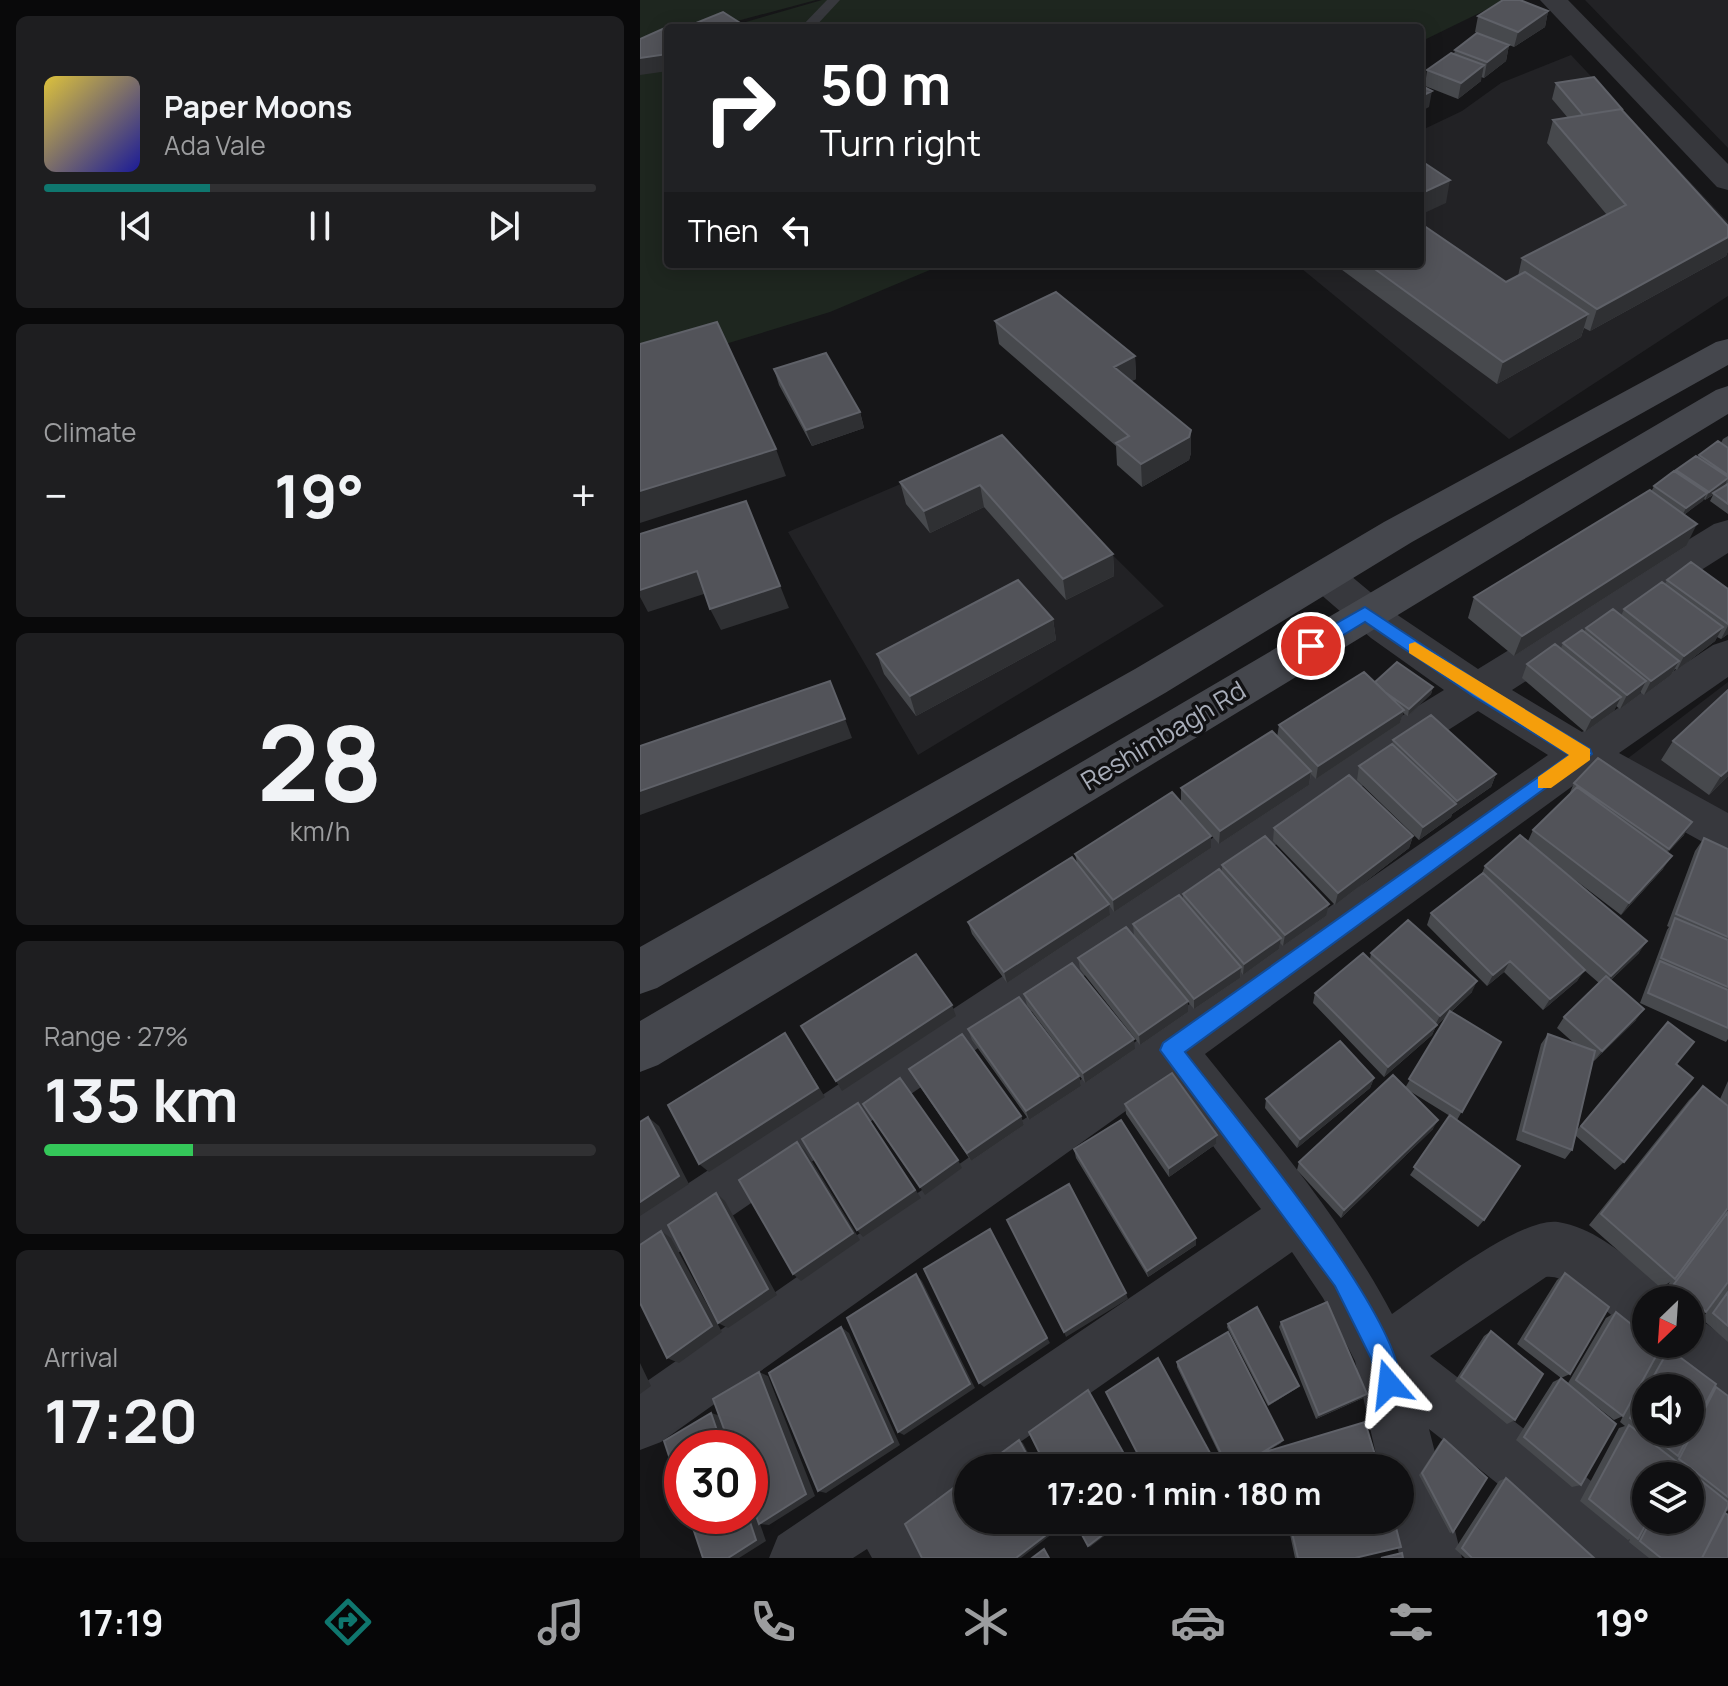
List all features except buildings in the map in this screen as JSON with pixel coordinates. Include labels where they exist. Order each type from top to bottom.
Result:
[{"type":"main road","points":[[640,972],[1136,689],[1438,509],[1728,350]]},
{"type":"main road","name":"Reshimbagh Rd","points":[[640,1048],[1728,398]]},
{"type":"street","points":[[1553,0],[1728,181]]},
{"type":"street","points":[[640,1247],[1366,760],[1728,534]]},
{"type":"street","points":[[1325,576],[1365,614],[1479,691],[1728,836]]},
{"type":"street","points":[[640,1421],[1170,1050],[1583,754],[1728,656]]},
{"type":"street","points":[[1170,1050],[1299,1215],[1343,1278],[1382,1355],[1431,1558]]},
{"type":"street","points":[[800,1558],[1299,1215]]},
{"type":"street","points":[[1382,1355],[1513,1265],[1534,1254],[1555,1249],[1587,1263],[1632,1300]]},
{"type":"street","points":[[1382,1355],[1640,1558]]},
{"type":"street","points":[[1704,1358],[1728,1377]]},
{"type":"street","points":[[876,1504],[906,1558]]},
{"type":"lane","points":[[811,24],[834,0]]},
{"type":"shaded area","points":[[640,0],[816,0],[726,24],[664,24],[664,31],[640,46]]},
{"type":"shaded area","points":[[822,0],[1506,0],[1424,40],[1424,24],[739,24]]},
{"type":"shaded area","points":[[1585,0],[1728,0],[1728,148]]},
{"type":"shaded area","points":[[664,44],[664,268],[934,268],[830,312],[640,370],[640,51]]},
{"type":"shaded area","points":[[1571,55],[1728,222],[1728,296],[1509,439],[1301,268],[1424,268],[1424,129],[1462,111],[1501,83]]},
{"type":"shaded area","points":[[999,442],[1164,606],[918,755],[788,532]]},
{"type":"shaded area","points":[[1728,682],[1728,821],[1627,759]]},
{"type":"slow traffic","points":[[1415,649],[1583,754],[1544,782]]},
{"type":"route","points":[[1311,646],[1365,614],[1479,691],[1583,754],[1170,1050],[1299,1215],[1343,1278],[1382,1355],[1389,1384]]}]
